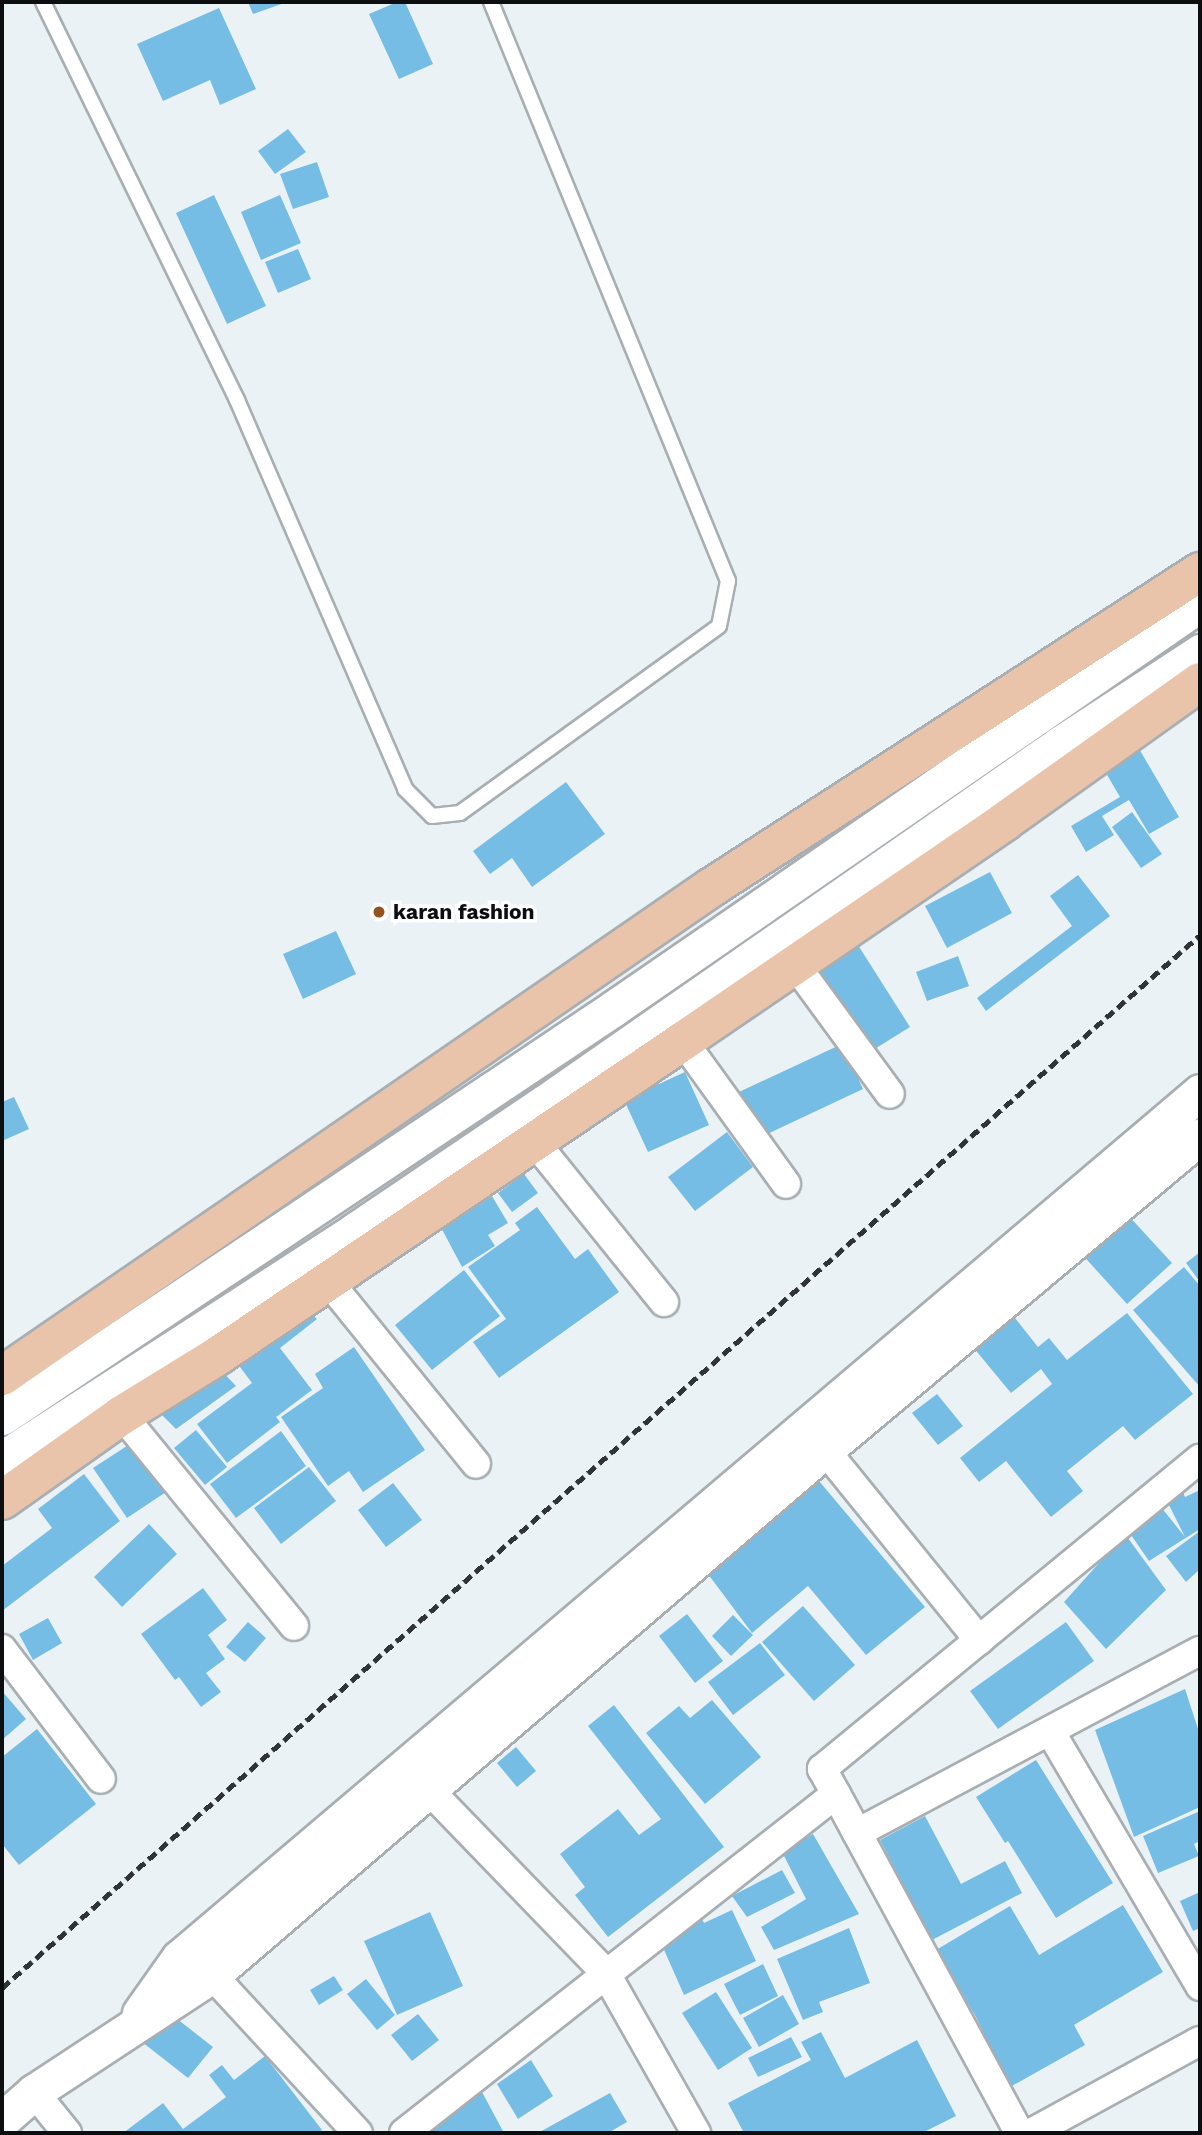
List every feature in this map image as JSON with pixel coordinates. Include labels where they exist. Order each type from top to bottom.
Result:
[{"type":"main road","points":[[2,1376],[712,887],[1200,572]]},
{"type":"main road","points":[[2,1500],[122,1415],[328,1281],[683,1041],[1005,821],[1200,682]]},
{"type":"street","points":[[2,1417],[614,1008],[1200,604]]},
{"type":"street","points":[[2,1459],[488,1141],[1060,744],[1200,652]]},
{"type":"street","points":[[794,963],[890,1094]]},
{"type":"street","points":[[683,1041],[786,1184]]},
{"type":"street","points":[[128,2030],[179,1958],[1200,1092]]},
{"type":"street","points":[[2,2120],[34,2092],[212,1975],[825,1450],[1199,1139]]},
{"type":"street","points":[[534,1141],[664,1302]]},
{"type":"street","points":[[328,1281],[476,1464]]},
{"type":"street","points":[[122,1415],[294,1626]]},
{"type":"street","points":[[825,1450],[979,1640]]},
{"type":"street","points":[[1019,2133],[822,1769],[1200,1459]]},
{"type":"street","points":[[2,1649],[101,1779]]},
{"type":"street","points":[[857,1833],[1200,1651]]},
{"type":"street","points":[[1050,1731],[1200,1986]]},
{"type":"street","points":[[430,1791],[606,1972],[696,2133]]},
{"type":"street","points":[[404,2133],[836,1794]]},
{"type":"street","points":[[212,1975],[359,2133]]},
{"type":"street","points":[[1031,2133],[1200,2041]]},
{"type":"street","points":[[34,2092],[67,2133]]},
{"type":"lane","points":[[43,2],[237,400],[405,789],[432,816],[460,813],[719,626],[728,581],[491,2]]},
{"type":"building","points":[[248,2],[287,2],[253,14]]},
{"type":"building","points":[[397,2],[405,2],[433,64],[399,79],[369,14]]},
{"type":"building","points":[[219,8],[256,89],[220,105],[210,80],[163,101],[137,44]]},
{"type":"building","points":[[288,129],[306,152],[275,174],[258,151]]},
{"type":"building","points":[[317,162],[329,197],[293,209],[280,174]]},
{"type":"building","points":[[214,195],[266,306],[227,324],[176,213]]},
{"type":"building","points":[[280,195],[301,243],[261,260],[241,212]]},
{"type":"building","points":[[298,249],[311,279],[278,293],[265,262]]},
{"type":"building","points":[[1138,747],[1179,817],[1149,834],[1129,800],[1102,816],[1114,835],[1086,852],[1071,826],[1120,797],[1103,768]]},
{"type":"building","points":[[566,782],[605,834],[532,887],[512,858],[490,874],[473,851]]},
{"type":"building","points":[[1132,812],[1162,854],[1141,868],[1112,827]]},
{"type":"building","points":[[990,872],[1012,913],[947,948],[925,906]]},
{"type":"building","points":[[1078,875],[1110,916],[986,1011],[977,998],[1072,926],[1050,896]]},
{"type":"building","points":[[336,931],[356,974],[303,999],[283,954]]},
{"type":"building","points":[[851,934],[910,1027],[865,1055],[807,962]]},
{"type":"building","points":[[958,956],[969,986],[927,1001],[916,972]]},
{"type":"building","points":[[842,1044],[863,1089],[761,1137],[739,1092]]},
{"type":"building","points":[[685,1072],[709,1125],[648,1152],[624,1100]]},
{"type":"building","points":[[14,1097],[29,1129],[2,1141],[2,1102]]},
{"type":"building","points":[[727,1132],[753,1167],[695,1211],[668,1177]]},
{"type":"building","points":[[524,1174],[538,1193],[512,1212],[498,1193]]},
{"type":"building","points":[[489,1191],[508,1223],[488,1235],[495,1246],[462,1267],[437,1220]]},
{"type":"building","points":[[537,1207],[575,1259],[588,1249],[619,1292],[499,1378],[473,1342],[506,1319],[468,1267],[520,1230],[515,1223]]},
{"type":"building","points":[[1126,1213],[1172,1263],[1127,1304],[1079,1251]]},
{"type":"building","points":[[1200,1252],[1200,1282],[1186,1263]]},
{"type":"building","points":[[1184,1267],[1200,1286],[1200,1387],[1133,1310]]},
{"type":"building","points":[[464,1270],[500,1316],[432,1370],[395,1325]]},
{"type":"building","points":[[1003,1303],[1038,1347],[1049,1338],[1067,1360],[1127,1313],[1193,1394],[1135,1440],[1123,1426],[1067,1471],[1083,1491],[1051,1517],[1006,1461],[979,1482],[960,1458],[1052,1384],[1041,1369],[1011,1393],[963,1335]]},
{"type":"building","points":[[305,1307],[317,1319],[280,1348],[312,1390],[276,1417],[280,1422],[227,1463],[197,1424],[252,1383],[234,1359]]},
{"type":"building","points":[[354,1347],[425,1450],[363,1492],[349,1471],[328,1486],[281,1417],[323,1388],[315,1374]]},
{"type":"building","points":[[219,1368],[236,1386],[176,1429],[159,1412]]},
{"type":"building","points":[[937,1394],[963,1426],[938,1445],[912,1413]]},
{"type":"building","points":[[196,1430],[227,1467],[205,1485],[174,1448]]},
{"type":"building","points":[[281,1431],[306,1466],[236,1518],[210,1484]]},
{"type":"building","points":[[133,1442],[166,1492],[127,1518],[93,1468]]},
{"type":"building","points":[[309,1467],[336,1501],[281,1544],[254,1508]]},
{"type":"building","points":[[84,1474],[120,1521],[2,1611],[2,1566],[52,1528],[38,1509]]},
{"type":"building","points":[[814,1475],[925,1607],[866,1655],[808,1586],[752,1633],[705,1570]]},
{"type":"building","points":[[393,1483],[422,1520],[386,1547],[358,1510]]},
{"type":"building","points":[[1179,1484],[1185,1497],[1200,1490],[1200,1529],[1149,1561],[1127,1529],[1157,1502],[1185,1537],[1167,1501]]},
{"type":"building","points":[[149,1524],[177,1554],[122,1607],[94,1577]]},
{"type":"building","points":[[1200,1531],[1200,1569],[1186,1582],[1166,1556]]},
{"type":"building","points":[[1125,1534],[1166,1590],[1106,1649],[1064,1602]]},
{"type":"building","points":[[203,1588],[227,1620],[208,1635],[225,1659],[206,1673],[221,1692],[201,1707],[179,1677],[175,1680],[141,1634]]},
{"type":"building","points":[[803,1606],[855,1665],[814,1701],[762,1642]]},
{"type":"building","points":[[687,1614],[723,1661],[695,1683],[659,1636]]},
{"type":"building","points":[[733,1615],[753,1635],[731,1656],[712,1636]]},
{"type":"building","points":[[48,1618],[62,1643],[33,1660],[19,1634]]},
{"type":"building","points":[[248,1622],[266,1638],[245,1662],[226,1647]]},
{"type":"building","points":[[1066,1622],[1094,1661],[998,1729],[970,1691]]},
{"type":"building","points":[[760,1643],[785,1675],[733,1715],[708,1682]]},
{"type":"building","points":[[1185,1689],[1200,1735],[1200,1807],[1134,1837],[1095,1730]]},
{"type":"building","points":[[2,1691],[26,1719],[2,1740]]},
{"type":"building","points":[[712,1700],[761,1757],[705,1804],[646,1733],[679,1706],[690,1718]]},
{"type":"building","points":[[614,1705],[724,1847],[608,1937],[575,1895],[585,1887],[560,1854],[618,1809],[639,1835],[661,1819],[588,1726]]},
{"type":"building","points":[[37,1729],[96,1804],[19,1865],[2,1844],[2,1757]]},
{"type":"building","points":[[516,1747],[536,1771],[517,1787],[497,1763]]},
{"type":"building","points":[[1036,1760],[1113,1883],[1056,1918],[1008,1841],[1005,1843],[976,1797]]},
{"type":"building","points":[[1200,1811],[1200,1841],[1194,1844],[1199,1856],[1158,1873],[1143,1836]]},
{"type":"building","points":[[925,1816],[961,1884],[1005,1861],[1022,1893],[932,1940],[880,1840]]},
{"type":"building","points":[[813,1834],[859,1914],[774,1950],[761,1927],[806,1899],[782,1852]]},
{"type":"building","points":[[782,1870],[795,1893],[747,1917],[732,1896]]},
{"type":"building","points":[[1200,1892],[1200,1928],[1193,1931],[1180,1901]]},
{"type":"building","points":[[1123,1905],[1163,1972],[1074,2025],[1085,2045],[1010,2087],[976,2017],[936,1950],[1010,1906],[1039,1955]]},
{"type":"building","points":[[732,1910],[756,1961],[684,1995],[661,1943],[700,1915],[704,1923]]},
{"type":"building","points":[[430,1912],[463,1986],[397,2015],[364,1941]]},
{"type":"building","points":[[849,1928],[870,1983],[819,2002],[823,2012],[803,2020],[777,1959]]},
{"type":"building","points":[[763,1964],[778,1996],[740,2015],[724,1984]]},
{"type":"building","points":[[334,1976],[343,1990],[319,2005],[310,1990]]},
{"type":"building","points":[[366,1979],[395,2015],[377,2030],[347,1994]]},
{"type":"building","points":[[716,1992],[752,2048],[718,2070],[682,2013]]},
{"type":"building","points":[[783,1995],[799,2024],[759,2047],[743,2018]]},
{"type":"building","points":[[167,2011],[213,2047],[188,2078],[142,2042]]},
{"type":"building","points":[[418,2014],[439,2040],[412,2061],[391,2035]]},
{"type":"building","points":[[821,2032],[845,2078],[917,2040],[956,2116],[922,2133],[744,2133],[728,2103],[811,2060],[801,2042]]},
{"type":"building","points":[[791,2037],[802,2057],[758,2077],[748,2058]]},
{"type":"building","points":[[265,2056],[322,2130],[318,2133],[123,2133],[163,2103],[183,2129],[226,2097],[209,2075],[222,2065],[234,2080]]},
{"type":"building","points":[[531,2060],[553,2096],[518,2119],[497,2084]]},
{"type":"building","points":[[482,2092],[504,2133],[430,2133],[440,2124]]},
{"type":"building","points":[[610,2093],[627,2122],[608,2133],[538,2133]]},
{"type":"railway","points":[[2,1988],[1200,935]]},
{"type":"place","name":"karan fashion","points":[[379,912]]}]
